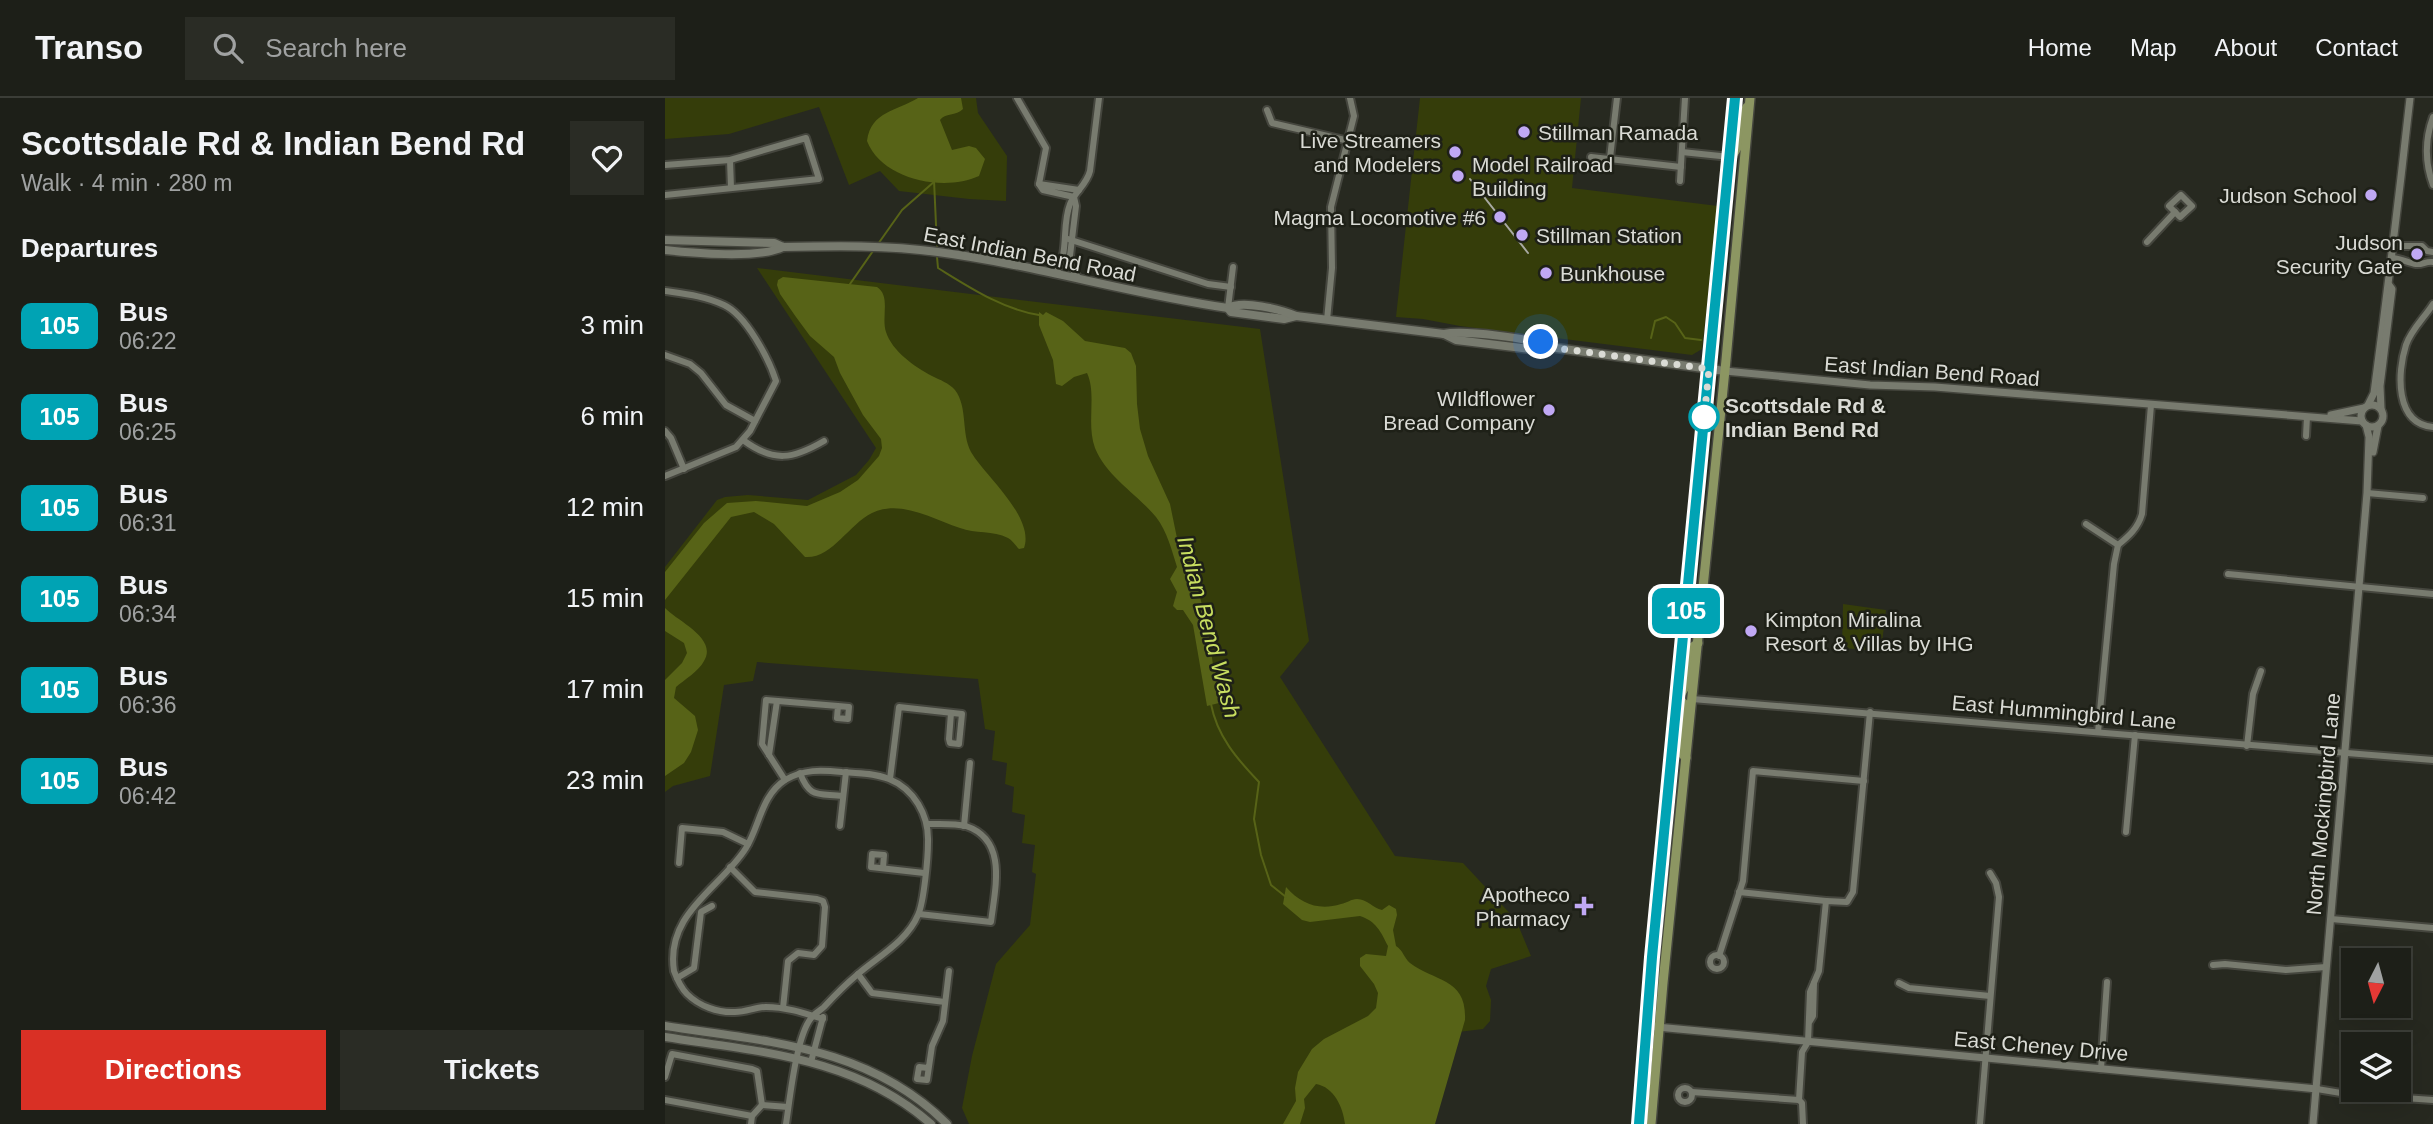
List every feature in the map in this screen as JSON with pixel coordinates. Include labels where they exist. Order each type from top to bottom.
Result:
[{"type":"main road","points":[[1639,1124],[1646,1026],[1735,98]]},
{"type":"main road","points":[[1730,157],[1739,146],[1742,117],[1750,100]]},
{"type":"main road","points":[[1651,1124],[1658,1028],[1750,100]]},
{"type":"main road","points":[[1730,157],[1737,168],[1734,201],[1737,222]]},
{"type":"main road","name":"East Indian Bend Road","points":[[665,240],[775,243],[783,247]]},
{"type":"main road","name":"East Indian Bend Road","points":[[665,250],[717,253],[774,251],[783,247],[865,247],[940,253],[1012,265],[1167,299],[1228,308],[1235,304],[1283,310],[1296,316],[1444,334],[1455,332],[1513,338],[1541,342],[1549,347],[1725,371]]},
{"type":"main road","points":[[1678,697],[1687,684],[1690,649],[1698,643]]},
{"type":"main road","points":[[1678,697],[1684,704],[1680,751],[1686,758]]},
{"type":"main road","points":[[665,1026],[801,1046],[874,1072],[929,1106],[947,1124]]},
{"type":"main road","points":[[665,1037],[797,1057],[869,1083],[896,1098],[931,1124]]},
{"type":"street","points":[[1017,98],[1046,148],[1039,184],[1042,190],[1074,197]]},
{"type":"street","points":[[1080,280],[1069,264],[1070,205],[1088,179],[1099,98]]},
{"type":"street","points":[[1327,320],[1332,268],[1331,207],[1354,116],[1350,98]]},
{"type":"street","points":[[1610,158],[1617,98]]},
{"type":"street","points":[[1680,181],[1685,98]]},
{"type":"street","name":"North Mockingbird Lane","points":[[2313,1124],[2367,490],[2369,437],[2361,415],[2374,393],[2393,258],[2410,98]]},
{"type":"street","points":[[1267,110],[1272,123],[1349,141]]},
{"type":"street","points":[[2433,117],[2426,160],[2433,185]]},
{"type":"street","points":[[665,164],[730,160],[806,138],[819,179],[665,195]]},
{"type":"street","points":[[1682,152],[1730,157]]},
{"type":"street","points":[[1591,157],[1681,167]]},
{"type":"street","points":[[730,160],[731,188]]},
{"type":"street","points":[[1039,184],[1079,190]]},
{"type":"street","points":[[1058,194],[1059,186]]},
{"type":"street","points":[[2147,242],[2175,212]]},
{"type":"street","points":[[1055,274],[1062,263],[1068,239]]},
{"type":"street","points":[[1068,239],[1208,284],[1231,288]]},
{"type":"street","points":[[2393,258],[2419,264],[2430,262],[2430,251],[2422,246],[2394,246]]},
{"type":"street","points":[[1228,308],[1233,267]]},
{"type":"street","name":"North Mockingbird Lane","points":[[2367,490],[2375,436],[2383,418],[2380,386],[2392,289],[2389,285]]},
{"type":"street","points":[[665,291],[698,296],[728,306],[750,330],[779,382],[743,440],[728,452],[665,476]]},
{"type":"street","points":[[2433,304],[2406,345],[2401,385],[2401,400],[2412,419],[2433,427]]},
{"type":"street","points":[[665,355],[690,364],[701,373],[726,405],[755,421]]},
{"type":"street","name":"East Indian Bend Road","points":[[1725,371],[1870,385],[1935,387],[2327,419],[2350,418],[2364,423]]},
{"type":"street","points":[[2098,732],[2117,545],[2130,536],[2142,514],[2151,405]]},
{"type":"street","points":[[2366,407],[2377,405],[2381,409]]},
{"type":"street","name":"East Indian Bend Road","points":[[2310,417],[2366,407]]},
{"type":"street","points":[[2305,436],[2310,417]]},
{"type":"street","points":[[2364,423],[2379,426]]},
{"type":"street","points":[[665,431],[671,438],[684,469]]},
{"type":"street","points":[[743,440],[758,452],[790,456],[802,454],[824,441]]},
{"type":"street","points":[[2367,490],[2423,498]]},
{"type":"street","points":[[2085,524],[2117,545]]},
{"type":"street","points":[[2228,574],[2433,594]]},
{"type":"street","points":[[2247,746],[2253,694],[2261,671]]},
{"type":"street","name":"East Hummingbird Lane","points":[[1692,699],[2433,760]]},
{"type":"street","points":[[785,780],[762,744],[767,700],[838,706]]},
{"type":"street","points":[[769,755],[777,701]]},
{"type":"street","points":[[890,779],[899,707],[962,714],[959,744],[950,743],[951,713]]},
{"type":"street","points":[[1739,892],[1847,902],[1853,892],[1870,712]]},
{"type":"street","points":[[2126,832],[2135,735]]},
{"type":"street","points":[[964,825],[970,763]]},
{"type":"street","points":[[786,1124],[797,1057],[812,1016],[904,936],[919,914],[928,842],[927,824],[917,800],[890,779],[815,770],[785,780],[767,799],[748,844],[730,867],[681,913],[671,935],[669,952],[677,978],[686,993],[705,1007],[733,1013],[765,1007],[783,1008],[812,1016],[823,1019]]},
{"type":"street","points":[[1720,956],[1742,881],[1753,771],[1864,781]]},
{"type":"street","points":[[840,826],[846,772]]},
{"type":"street","points":[[800,773],[806,788],[812,792],[843,796]]},
{"type":"street","points":[[919,914],[991,922],[997,868],[994,851],[983,835],[964,825],[927,824]]},
{"type":"street","points":[[679,863],[682,828],[723,832],[748,844]]},
{"type":"street","points":[[730,867],[755,892],[823,901],[825,907],[822,946],[814,955],[798,953],[788,961],[783,1008]]},
{"type":"street","points":[[883,868],[925,873]]},
{"type":"street","points":[[1980,1124],[1999,897],[1996,883],[1990,873]]},
{"type":"street","points":[[1803,1124],[1802,1103],[1799,1100],[1803,1052],[1808,1042],[1813,1016],[1811,1007],[1814,983],[1819,971],[1826,901]]},
{"type":"street","points":[[677,978],[694,968],[701,912],[712,906]]},
{"type":"street","points":[[2331,919],[2433,928]]},
{"type":"street","points":[[2213,965],[2286,970],[2326,967]]},
{"type":"street","points":[[929,1068],[932,1046],[943,1021],[949,971]]},
{"type":"street","points":[[858,974],[872,993],[946,1002]]},
{"type":"street","points":[[2101,1069],[2107,982]]},
{"type":"street","points":[[1899,983],[1909,988],[1990,996]]},
{"type":"street","points":[[811,1062],[823,1019],[823,1009]]},
{"type":"street","name":"East Cheney Drive","points":[[1646,1026],[2433,1100]]},
{"type":"street","points":[[665,1077],[672,1054],[757,1071],[762,1105]]},
{"type":"street","points":[[1692,1092],[1799,1100]]},
{"type":"street","points":[[665,1100],[752,1116]]},
{"type":"street","points":[[762,1105],[788,1107]]},
{"type":"street","points":[[751,1124],[752,1116],[762,1105]]},
{"type":"shaded area","points":[[665,98],[976,98],[978,113],[1007,156],[1006,201],[899,191],[880,171],[849,185],[819,107],[729,134],[665,139]]},
{"type":"shaded area","points":[[918,98],[961,98],[963,109],[940,120],[952,150],[969,146],[976,148],[985,159],[979,176],[949,183],[915,179],[886,165],[875,154],[867,141],[874,123],[886,113]]},
{"type":"shaded area","points":[[1420,98],[1581,98],[1572,188],[1718,206],[1702,349],[1692,355],[1396,317]]},
{"type":"shaded area","points":[[757,268],[1260,329],[1309,641],[1280,677],[1395,856],[1463,863],[1516,920],[1531,956],[1491,969],[1486,986],[1491,1000],[1490,1021],[1483,1029],[1392,1040],[1354,1124],[969,1124],[962,1108],[972,1056],[996,964],[1030,925],[1036,874],[1032,872],[1035,845],[1022,843],[1025,815],[1012,812],[1014,787],[1005,784],[1007,763],[992,760],[995,731],[985,729],[978,679],[757,662],[753,681],[724,685],[710,776],[673,786],[665,792],[665,567],[717,500],[748,495],[808,500],[856,475],[876,448]]},
{"type":"shaded area","points":[[783,277],[877,287],[881,291],[885,301],[886,332],[893,346],[918,368],[950,385],[959,397],[971,452],[1016,510],[1025,536],[1024,548],[1019,549],[1002,536],[966,530],[916,512],[894,508],[872,513],[824,553],[805,557],[774,524],[754,512],[731,517],[665,600],[665,572],[704,523],[727,503],[756,501],[807,506],[840,492],[858,480],[879,456],[882,448],[881,439],[863,415],[834,357],[810,336],[780,294],[777,285],[778,280]]},
{"type":"shaded area","points":[[1039,312],[1043,315],[1046,312],[1063,321],[1085,341],[1125,348],[1131,353],[1136,366],[1140,429],[1148,456],[1170,504],[1177,538],[1194,573],[1208,629],[1213,665],[1221,687],[1219,703],[1207,706],[1193,625],[1183,610],[1177,610],[1173,606],[1177,592],[1170,579],[1177,567],[1166,535],[1156,517],[1114,476],[1095,448],[1091,429],[1091,390],[1087,373],[1074,377],[1062,386],[1056,384],[1053,360],[1039,325]]},
{"type":"shaded area","points":[[1843,604],[1886,610],[1881,651],[1842,648]]},
{"type":"shaded area","points":[[665,608],[701,638],[707,653],[699,668],[676,687],[674,698],[695,716],[698,730],[691,752],[684,763],[665,776],[665,680],[682,663],[687,653],[684,643],[665,631]]},
{"type":"shaded area","points":[[1286,887],[1304,902],[1318,906],[1333,906],[1357,899],[1382,910],[1389,905],[1396,909],[1393,930],[1396,946],[1410,963],[1448,983],[1461,996],[1465,1020],[1435,1124],[1345,1124],[1333,1093],[1316,1084],[1304,1099],[1305,1108],[1300,1124],[1283,1124],[1296,1101],[1298,1072],[1312,1049],[1324,1039],[1368,1016],[1376,1008],[1378,993],[1360,966],[1360,958],[1366,954],[1386,956],[1388,946],[1374,924],[1360,916],[1310,922],[1302,920],[1283,904]]},
{"type":"waterway","name":"Indian Bend Wash","points":[[934,180],[937,247]]},
{"type":"waterway","points":[[878,244],[902,210],[935,181]]},
{"type":"waterway","points":[[850,284],[873,251]]},
{"type":"waterway","name":"Indian Bend Wash","points":[[937,257],[938,268],[974,290],[999,303],[1039,315]]},
{"type":"waterway","points":[[1651,338],[1655,321],[1666,317],[1675,323],[1685,338],[1701,340]]},
{"type":"waterway","name":"Indian Bend Wash","points":[[1211,704],[1223,737],[1259,782],[1254,819],[1261,855],[1271,885],[1286,897]]},
{"type":"railway","points":[[1470,179],[1528,253]]},
{"type":"bus line","name":"105","points":[[1639,1124],[1652,957],[1735,98]]},
{"type":"place","name":"Stillman Ramada","points":[[1524,132]]},
{"type":"place","name":"Live Streamers and Modelers","points":[[1455,152]]},
{"type":"place","name":"Model Railroad Building","points":[[1458,176]]},
{"type":"place","name":"Judson School","points":[[2371,195]]},
{"type":"place","name":"Magma Locomotive #6","points":[[1500,217]]},
{"type":"place","name":"Stillman Station","points":[[1522,235]]},
{"type":"place","name":"Judson Security Gate","points":[[2417,254]]},
{"type":"place","name":"Bunkhouse","points":[[1546,273]]},
{"type":"place","name":"WIldflower Bread Company","points":[[1549,410]]},
{"type":"place","name":"Scottsdale Rd & Indian Bend Rd","points":[[1704,417]]},
{"type":"place","name":"Kimpton Miralina Resort & Villas by IHG","points":[[1751,631]]},
{"type":"place","name":"Apotheco Pharmacy","points":[[1584,906]]},
{"type":"route","points":[[1541,342],[1549,347],[1709,369],[1704,420],[1704,417]]}]
